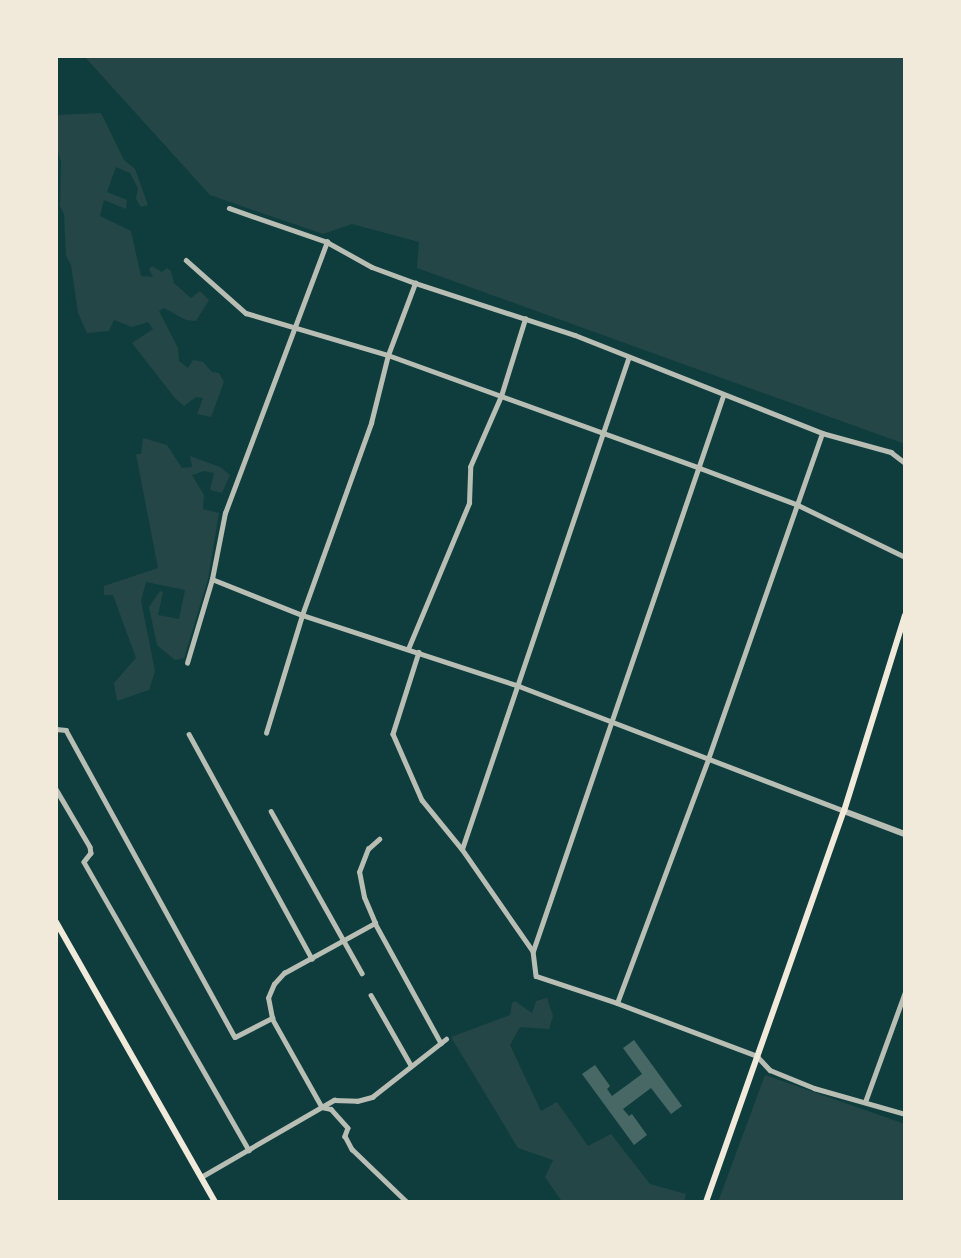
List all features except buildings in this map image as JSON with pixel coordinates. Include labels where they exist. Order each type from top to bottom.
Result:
[{"type":"main road","points":[[706,1202],[844,811],[905,614]]},
{"type":"main road","points":[[56,922],[215,1202]]},
{"type":"street","points":[[229,208],[327,242],[372,267],[415,283],[575,335],[628,359],[822,433],[891,452],[905,463]]},
{"type":"street","points":[[186,663],[212,578],[225,514],[261,421],[293,326],[327,242]]},
{"type":"street","points":[[186,260],[246,313],[293,326],[340,344],[388,356],[700,468],[796,504],[905,557]]},
{"type":"street","points":[[266,733],[302,615],[371,423],[388,356],[415,283]]},
{"type":"street","points":[[408,650],[469,503],[470,467],[501,396],[525,318]]},
{"type":"street","points":[[462,849],[519,686],[628,359]]},
{"type":"street","points":[[723,396],[700,468],[533,951],[536,976],[618,1003],[757,1056],[770,1070],[814,1088],[905,1114]]},
{"type":"street","points":[[618,1003],[708,759],[822,433]]},
{"type":"street","points":[[212,578],[302,615],[519,686],[905,834]]},
{"type":"street","points":[[419,652],[393,734],[419,795],[462,849],[533,951]]},
{"type":"street","points":[[56,729],[66,730],[235,1037],[272,1018]]},
{"type":"street","points":[[189,734],[312,959]]},
{"type":"street","points":[[56,789],[90,847],[91,853],[84,862],[249,1150]]},
{"type":"street","points":[[271,811],[362,973]]},
{"type":"street","points":[[379,839],[368,849],[359,872],[364,897],[375,923],[441,1043]]},
{"type":"street","points":[[375,923],[284,973],[274,984],[268,998],[272,1018],[322,1107],[331,1109],[348,1128],[345,1136],[352,1149],[406,1202]]},
{"type":"street","points":[[865,1102],[905,992]]},
{"type":"street","points":[[371,995],[411,1065]]},
{"type":"street","points":[[201,1177],[334,1100],[356,1101],[372,1097],[446,1039]]},
{"type":"shaded area","points":[[84,56],[905,56],[905,444],[417,268],[419,242],[352,224],[323,234],[210,195]]},
{"type":"shaded area","points":[[101,113],[124,160],[135,169],[148,205],[141,207],[136,199],[138,188],[130,173],[116,167],[107,192],[127,200],[126,209],[104,200],[100,216],[131,231],[141,276],[153,277],[149,269],[152,266],[162,272],[167,268],[171,271],[174,283],[191,298],[200,291],[209,300],[196,321],[186,320],[164,308],[159,311],[178,348],[179,361],[188,368],[193,360],[203,362],[212,372],[219,373],[224,382],[211,417],[197,414],[203,398],[196,397],[184,406],[175,398],[132,343],[153,329],[148,322],[132,327],[114,320],[109,331],[87,333],[78,313],[71,265],[66,256],[64,214],[60,206],[61,162],[56,146],[56,115]]},
{"type":"shaded area","points":[[143,438],[167,445],[182,468],[192,467],[190,456],[220,467],[230,475],[222,493],[210,490],[214,473],[204,471],[192,475],[204,495],[203,509],[219,513],[208,579],[184,658],[175,660],[157,645],[149,607],[160,591],[163,592],[158,615],[179,619],[185,590],[146,582],[141,601],[155,671],[149,690],[117,701],[114,683],[136,658],[113,595],[104,595],[104,586],[158,568],[136,454],[141,454]]},
{"type":"shaded area","points":[[547,998],[553,1016],[549,1029],[520,1027],[510,1045],[541,1111],[557,1102],[588,1146],[611,1134],[650,1184],[686,1194],[684,1202],[561,1200],[545,1177],[553,1160],[518,1148],[451,1037],[510,1015],[512,1003],[515,1001],[532,1013],[536,1001]]},
{"type":"shaded area","points":[[765,1075],[905,1124],[905,1202],[718,1202]]}]
